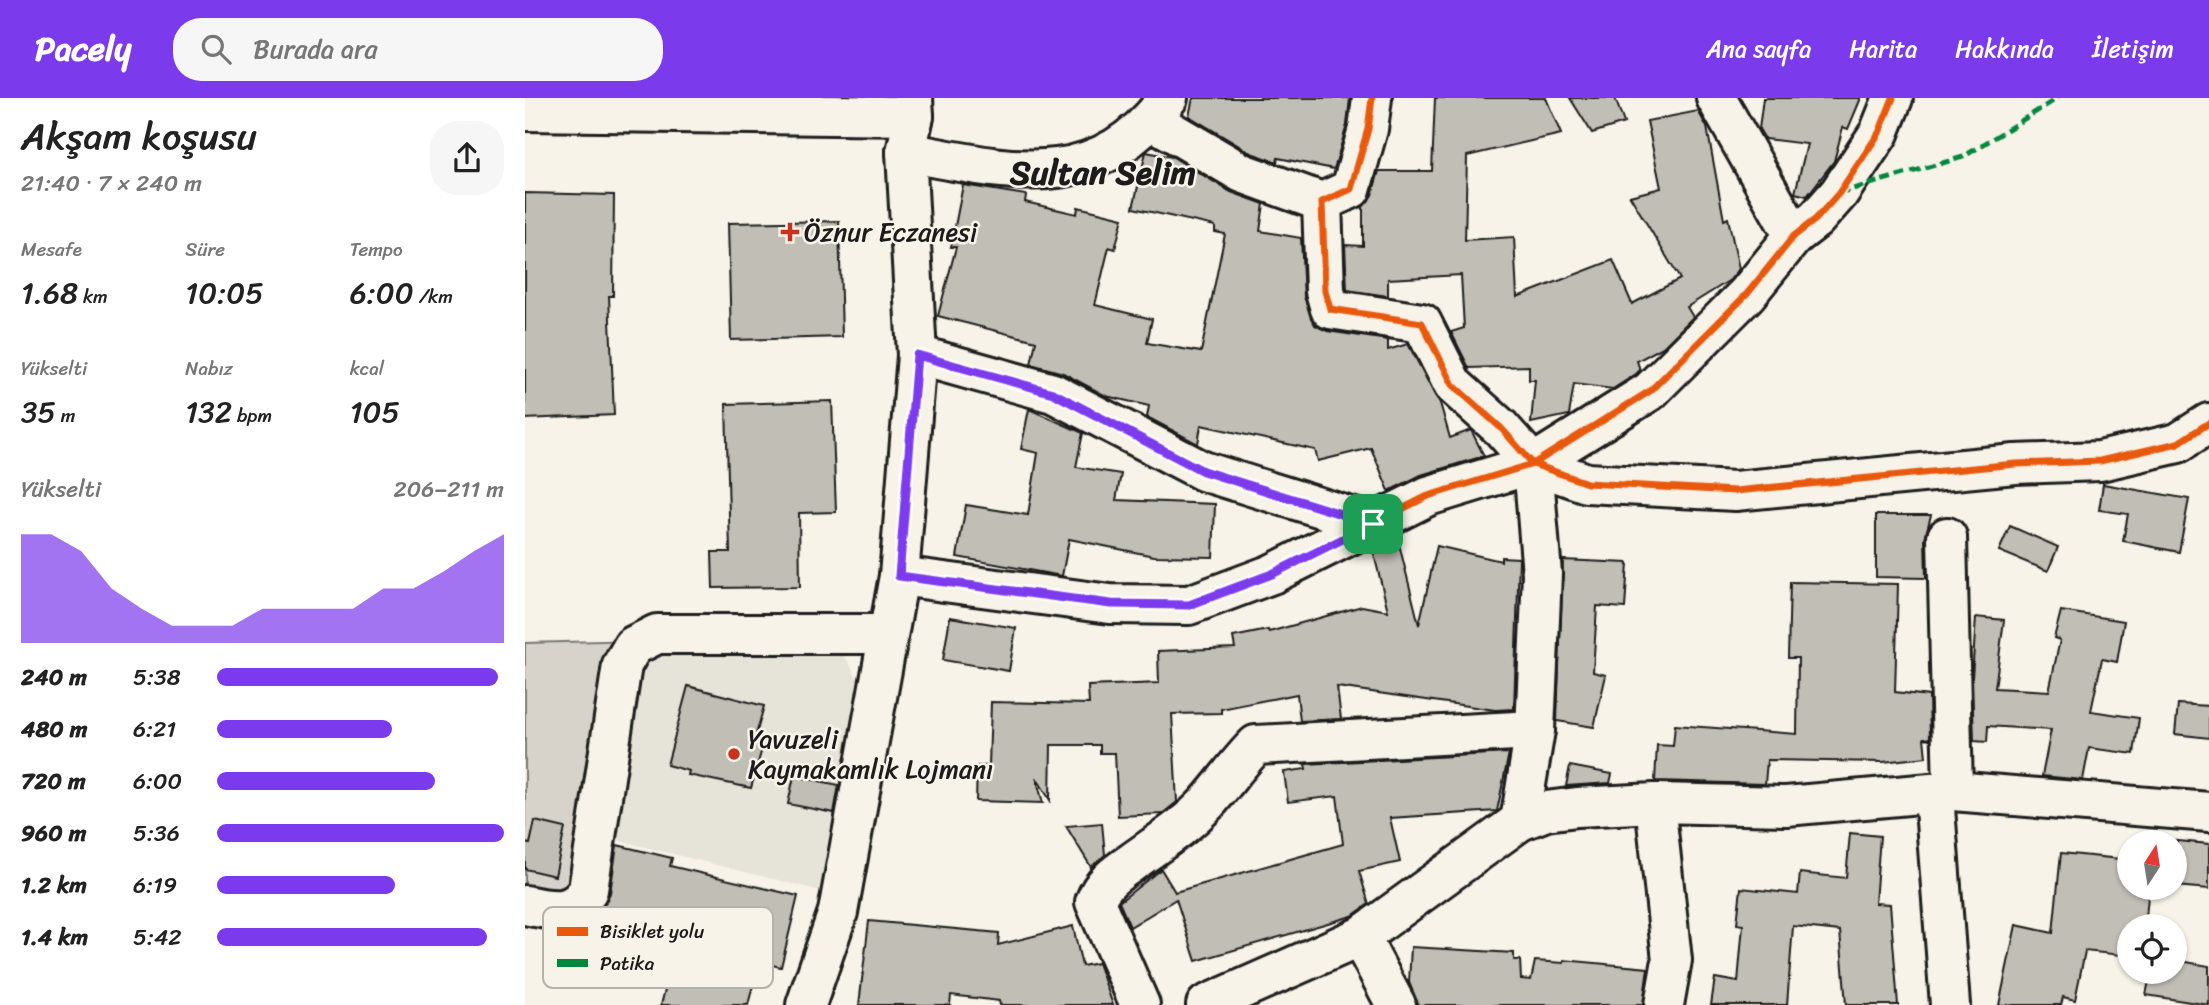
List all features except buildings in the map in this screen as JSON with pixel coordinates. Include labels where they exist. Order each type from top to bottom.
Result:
[{"type":"street","points":[[525,111],[911,122],[1030,172],[1080,165],[1120,147],[1160,109],[1242,173],[1322,202],[1351,189],[1368,128],[1373,98]]},
{"type":"street","points":[[1716,98],[1794,236]]},
{"type":"street","points":[[899,576],[1111,604],[1189,605],[1272,574],[1428,496],[1533,464],[1650,391],[1747,294],[1794,236],[1817,219],[1839,193],[1879,133],[1893,98]]},
{"type":"street","points":[[806,1005],[838,912],[899,576],[917,355],[911,122]]},
{"type":"street","points":[[1322,202],[1325,291],[1330,309],[1422,323],[1453,385],[1501,428],[1533,464],[1587,483],[1735,491],[2015,464],[2100,461],[2178,443],[2209,423]]},
{"type":"street","points":[[917,355],[1053,393],[1203,471],[1373,524]]},
{"type":"street","points":[[1520,821],[1535,730],[1542,574],[1533,464]]},
{"type":"street","points":[[1947,537],[1943,793],[1950,1005]]},
{"type":"street","points":[[570,907],[588,890],[622,665],[633,646],[657,634],[888,634]]},
{"type":"street","points":[[1140,1005],[1095,902],[1100,889],[1111,877],[1185,824],[1208,802],[1229,772],[1256,745],[1535,730]]},
{"type":"street","points":[[1217,1003],[1360,937],[1520,821],[1546,811],[1655,803],[1786,806],[1943,793],[2209,812]]},
{"type":"street","points":[[1655,803],[1671,960],[1664,1005]]},
{"type":"street","points":[[525,905],[546,907]]},
{"type":"street","points":[[1360,937],[1396,1005]]},
{"type":"shaded area","points":[[642,640],[590,883],[525,905],[525,643]]},
{"type":"shaded area","name":"Yavuzeli Kaymakamlık Lojmanı","points":[[643,652],[838,652],[847,659],[858,680],[858,693],[825,892],[609,838]]},
{"type":"marked path","points":[[1839,193],[1963,157],[2058,98]]},
{"type":"cycle path","points":[[1372,98],[1368,129],[1351,189],[1322,202],[1325,291],[1330,309],[1422,323],[1453,385],[1501,428],[1533,464],[1587,483],[1735,491],[2015,464],[2100,461],[2178,443],[2209,423]]},
{"type":"cycle path","points":[[899,576],[1110,604],[1189,605],[1272,574],[1428,496],[1533,464],[1650,391],[1747,294],[1794,236],[1816,219],[1839,193],[1879,133],[1893,98]]},
{"type":"place","name":"Öznur Eczanesi","points":[[790,232]]},
{"type":"place","name":"Yavuzeli Kaymakamlık Lojmanı","points":[[734,754]]},
{"type":"district","name":"Sultan Selim","points":[[1103,172]]},
{"type":"route","points":[[917,355],[1053,393],[1203,471],[1373,524],[1272,574],[1189,605],[1111,604],[899,576],[917,355]]}]
